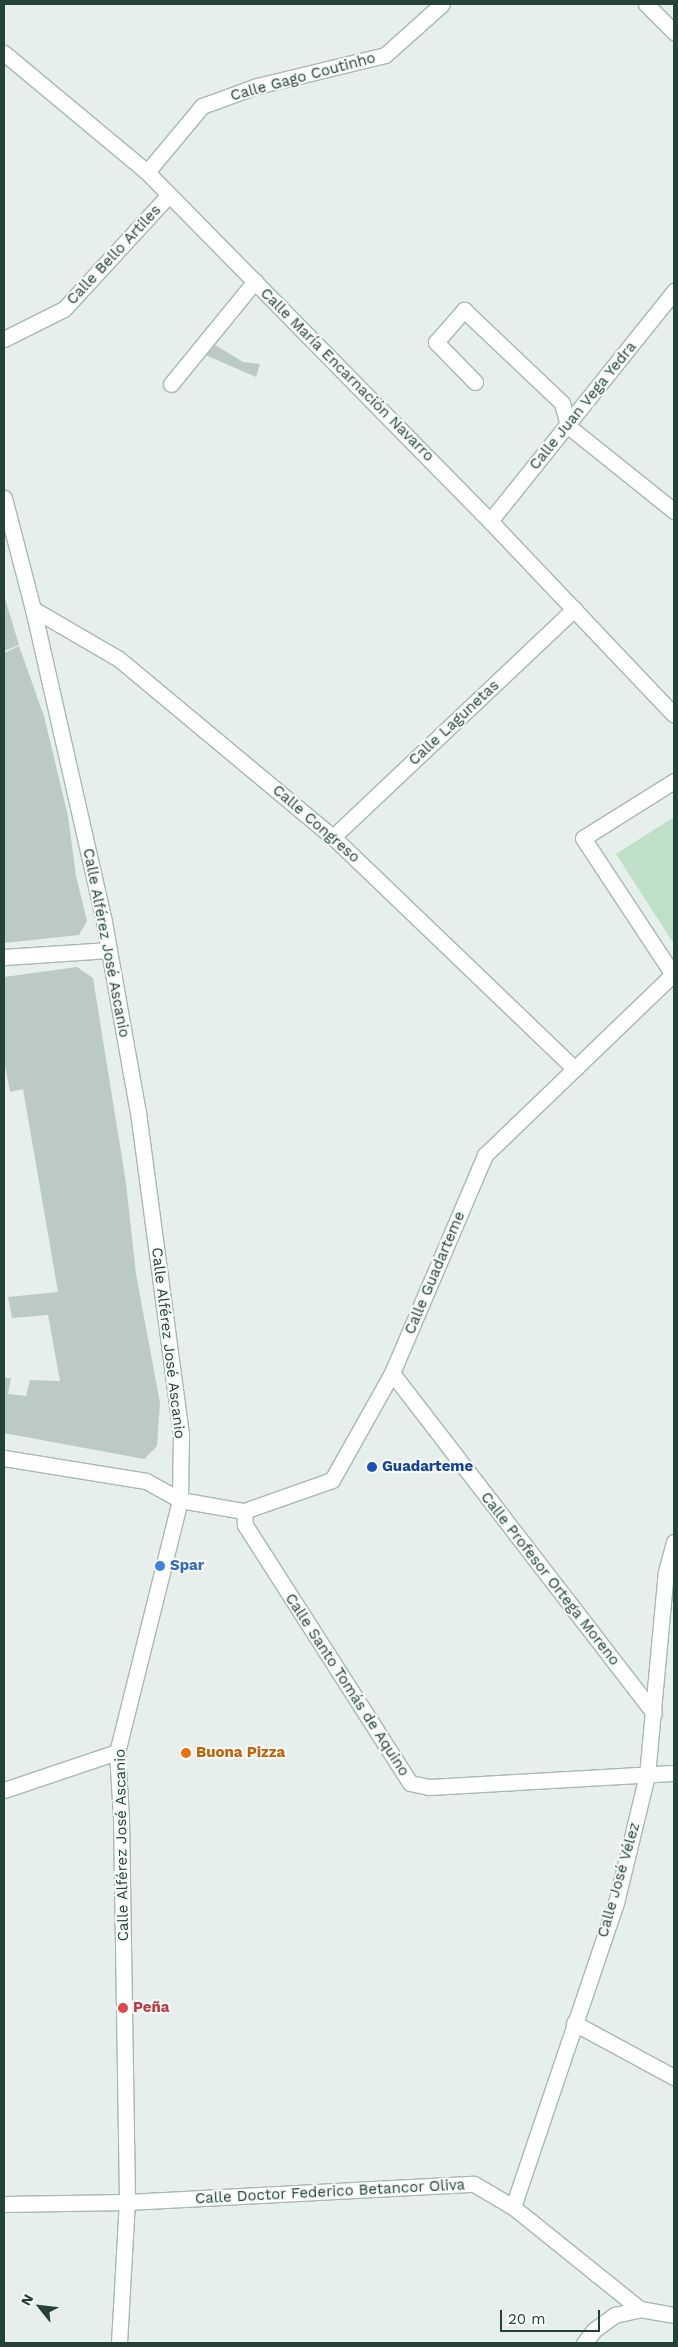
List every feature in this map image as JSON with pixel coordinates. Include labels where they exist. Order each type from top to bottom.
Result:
[{"type":"street","name":"Calle Gago Coutinho","points":[[147,172],[202,106],[257,86],[385,55],[442,4]]},
{"type":"street","points":[[646,4],[674,32]]},
{"type":"street","name":"Calle María Encarnación Navarro","points":[[4,53],[147,172],[490,521],[674,715]]},
{"type":"street","name":"Calle Bello Artiles","points":[[4,339],[64,309],[169,195]]},
{"type":"street","points":[[171,384],[255,282]]},
{"type":"street","name":"Calle Juan Vega Yedra","points":[[490,521],[568,426],[674,291]]},
{"type":"street","points":[[475,382],[436,342],[464,310],[562,403],[568,426],[674,511]]},
{"type":"street","name":"Calle Alférez José Ascanio","points":[[4,502],[34,609],[109,950],[138,1112],[180,1425],[180,1500],[117,1752],[122,1826],[127,2202],[119,2343]]},
{"type":"street","name":"Calle Congreso","points":[[34,609],[119,659],[334,837],[575,1069]]},
{"type":"street","name":"Calle Lagunetas","points":[[334,837],[574,609]]},
{"type":"street","points":[[674,781],[583,838],[674,975]]},
{"type":"street","points":[[4,957],[109,950]]},
{"type":"street","name":"Calle Guadarteme","points":[[180,1500],[244,1511],[332,1480],[392,1373],[485,1155],[674,975]]},
{"type":"street","name":"Calle Profesor Ortega Moreno","points":[[392,1373],[654,1713]]},
{"type":"street","points":[[4,1458],[146,1480],[180,1500]]},
{"type":"street","name":"Calle Santo Tomás de Aquino","points":[[244,1511],[245,1525],[410,1783],[429,1787],[674,1773]]},
{"type":"street","name":"Calle José Vélez","points":[[513,2207],[616,1903],[647,1774],[666,1572],[674,1542]]},
{"type":"street","points":[[4,1790],[117,1752]]},
{"type":"street","points":[[574,2023],[674,2077]]},
{"type":"street","name":"Calle Doctor Federico Betancor Oliva","points":[[4,2204],[127,2202],[474,2184],[513,2207],[640,2308]]},
{"type":"street","points":[[584,2343],[594,2330],[615,2315],[640,2308],[674,2315]]},
{"type":"green space","points":[[674,817],[674,944],[616,854]]},
{"type":"building","points":[[212,343],[243,362],[260,364],[256,377],[203,354]]},
{"type":"building","points":[[4,595],[19,645],[4,651]]},
{"type":"building","points":[[19,646],[44,716],[68,816],[76,876],[87,921],[79,935],[4,943],[4,653]]},
{"type":"building","points":[[77,967],[93,978],[126,1183],[136,1274],[160,1403],[157,1446],[144,1459],[4,1433],[4,1378],[11,1378],[8,1394],[26,1396],[30,1380],[60,1381],[48,1315],[12,1318],[8,1297],[58,1292],[23,1089],[10,1092],[4,1060],[4,977]]},
{"type":"place","name":"Guadarteme","points":[[372,1467]]},
{"type":"place","name":"Spar","points":[[160,1566]]},
{"type":"place","name":"Buona Pizza","points":[[186,1753]]},
{"type":"place","name":"Peña","points":[[123,2008]]}]
